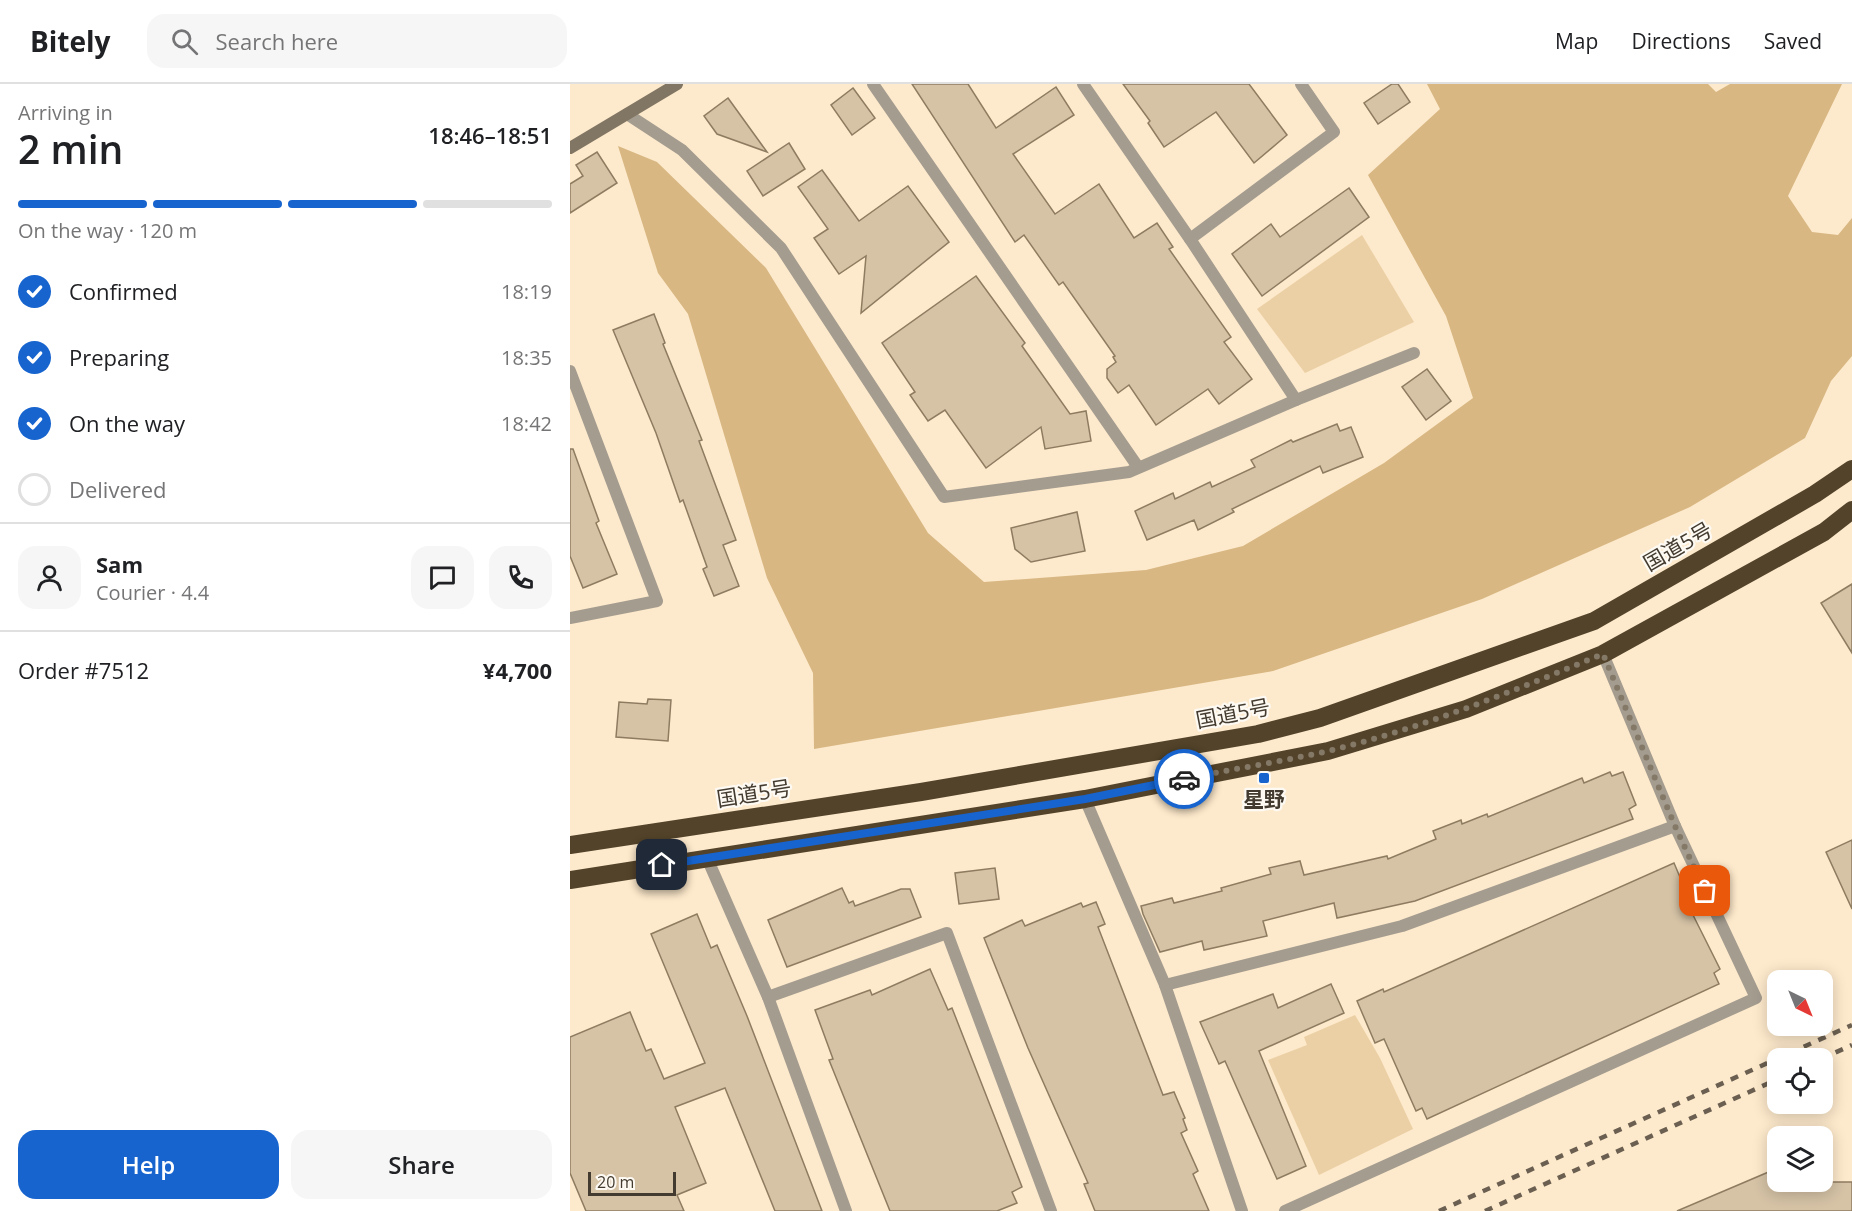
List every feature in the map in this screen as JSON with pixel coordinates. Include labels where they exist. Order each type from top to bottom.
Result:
[{"type":"highway","name":"国道5号","points":[[570,845],[921,792],[1258,734],[1320,718],[1594,621],[1815,494],[1852,469]]},
{"type":"highway","points":[[570,880],[1085,799],[1328,751],[1466,709],[1603,654],[1824,532],[1852,510]]},
{"type":"street","points":[[570,148],[677,84]]},
{"type":"street","points":[[873,84],[1138,467]]},
{"type":"street","points":[[1083,84],[1190,239],[1296,400]]},
{"type":"street","points":[[1190,239],[1334,132],[1301,84]]},
{"type":"street","points":[[627,114],[682,150],[781,248],[944,497],[1129,471],[1414,353]]},
{"type":"street","points":[[570,371],[657,601],[570,618]]},
{"type":"street","points":[[1285,1211],[1756,998],[1675,826],[1603,654]]},
{"type":"street","points":[[1085,799],[1165,985],[1242,1211]]},
{"type":"street","points":[[1165,985],[1402,926],[1675,826]]},
{"type":"street","points":[[707,858],[768,998],[846,1211]]},
{"type":"street","points":[[768,998],[947,933],[1051,1211]]},
{"type":"shaded area","points":[[1427,84],[1708,84],[1716,92],[1730,84],[1842,84],[1788,196],[1812,232],[1838,235],[1852,218],[1852,356],[1831,381],[1805,438],[1690,507],[1482,599],[1273,671],[814,749],[813,673],[767,578],[688,314],[658,273],[618,146],[657,162],[766,268],[928,533],[984,582],[1146,570],[1243,546],[1384,463],[1473,398],[1446,316],[1368,175],[1440,109]]},
{"type":"shaded area","points":[[1362,235],[1414,322],[1305,373],[1257,309]]},
{"type":"shaded area","points":[[1355,1015],[1380,1058],[1413,1129],[1319,1175],[1268,1060],[1307,1045],[1304,1037]]},
{"type":"building","points":[[912,84],[968,84],[996,128],[1056,87],[1074,115],[1013,154],[1055,214],[1099,184],[1134,238],[1157,223],[1173,247],[1169,249],[1231,337],[1224,342],[1252,379],[1219,404],[1208,389],[1156,425],[1129,385],[1118,393],[1107,378],[1107,369],[1116,362],[1113,357],[1115,356],[1063,282],[1059,285],[1024,235],[1015,242]]},
{"type":"building","points":[[1123,84],[1249,84],[1287,135],[1254,163],[1216,112],[1164,147],[1148,123],[1150,121]]},
{"type":"building","points":[[1392,84],[1398,84],[1410,102],[1378,124],[1364,103]]},
{"type":"building","points":[[853,88],[875,118],[852,135],[831,105]]},
{"type":"building","points":[[728,98],[767,152],[717,134],[704,116]]},
{"type":"building","points":[[789,143],[805,169],[763,196],[747,171]]},
{"type":"building","points":[[597,152],[617,183],[570,213],[570,184],[583,176],[576,165]]},
{"type":"building","points":[[822,170],[859,221],[908,186],[949,242],[861,313],[866,256],[839,274],[814,238],[828,229],[798,187]]},
{"type":"building","points":[[1349,188],[1369,217],[1262,296],[1232,254],[1271,224],[1280,237]]},
{"type":"building","points":[[976,276],[1025,343],[1022,346],[1070,414],[1086,411],[1091,441],[1045,449],[1041,427],[986,468],[945,410],[928,421],[910,395],[915,392],[882,343]]},
{"type":"building","points":[[654,314],[665,343],[663,344],[702,440],[699,441],[736,540],[723,545],[739,586],[714,596],[703,569],[707,567],[683,500],[680,502],[656,433],[613,330]]},
{"type":"building","points":[[1427,369],[1451,401],[1426,420],[1402,387]]},
{"type":"building","points":[[1337,424],[1340,431],[1351,427],[1363,457],[1323,473],[1320,466],[1232,509],[1234,512],[1198,530],[1194,520],[1147,540],[1135,511],[1173,493],[1175,499],[1210,482],[1212,487],[1255,467],[1251,460],[1291,440],[1293,442]]},
{"type":"building","points":[[570,449],[573,449],[599,521],[596,523],[617,574],[583,588],[570,556]]},
{"type":"building","points":[[1077,512],[1085,551],[1031,562],[1015,549],[1011,528]]},
{"type":"building","points":[[1852,584],[1852,653],[1821,603]]},
{"type":"building","points":[[648,699],[671,700],[668,741],[616,737],[619,702],[647,704]]},
{"type":"building","points":[[1610,772],[1612,776],[1623,772],[1636,805],[1629,809],[1633,819],[1415,901],[1337,918],[1334,903],[1263,921],[1267,936],[1204,950],[1202,941],[1160,952],[1143,914],[1141,906],[1172,898],[1174,903],[1222,891],[1221,888],[1271,874],[1269,868],[1300,861],[1304,875],[1387,856],[1388,859],[1436,839],[1433,831],[1461,820],[1462,824],[1487,814],[1488,817],[1582,778],[1584,783]]},
{"type":"building","points":[[1852,840],[1852,909],[1826,852]]},
{"type":"building","points":[[1674,863],[1693,908],[1690,909],[1720,969],[1714,973],[1719,984],[1427,1119],[1422,1108],[1416,1111],[1384,1039],[1375,1043],[1357,1001],[1383,989],[1384,992]]},
{"type":"building","points":[[995,868],[999,899],[959,904],[955,873]]},
{"type":"building","points":[[842,888],[849,903],[853,901],[855,906],[901,889],[910,889],[921,917],[787,967],[768,920]]},
{"type":"building","points":[[1096,902],[1105,924],[1098,927],[1163,1095],[1174,1092],[1185,1118],[1183,1119],[1187,1130],[1181,1133],[1198,1171],[1193,1174],[1209,1211],[1095,1211],[1084,1184],[1088,1183],[1028,1048],[984,938],[1022,920],[1025,926],[1081,903],[1083,907]]},
{"type":"building","points":[[697,914],[711,948],[717,945],[747,1016],[822,1211],[775,1211],[725,1088],[675,1107],[706,1183],[677,1195],[684,1211],[586,1211],[570,1173],[570,1037],[630,1012],[646,1051],[651,1049],[664,1079],[705,1063],[651,934]]},
{"type":"building","points":[[930,969],[948,1010],[952,1008],[1022,1187],[1012,1192],[1017,1203],[997,1211],[890,1211],[829,1060],[833,1059],[815,1010],[870,990],[872,995]]},
{"type":"building","points":[[1331,984],[1344,1013],[1259,1051],[1306,1166],[1277,1179],[1225,1061],[1219,1064],[1200,1022],[1273,994],[1278,1008]]},
{"type":"building","points":[[1767,1173],[1767,1192],[1833,1192],[1833,1182],[1852,1182],[1852,1211],[1677,1211]]},
{"type":"railway","points":[[1439,1211],[1852,1025]]},
{"type":"railway","points":[[1833,1054],[1852,1045]]},
{"type":"railway","points":[[1485,1211],[1767,1084]]},
{"type":"way so far","points":[[1184,779],[1328,751],[1466,709],[1603,654],[1675,826],[1705,891]]},
{"type":"place","name":"星野","points":[[1264,778]]},
{"type":"route","points":[[662,865],[1085,799],[1184,779]]}]
